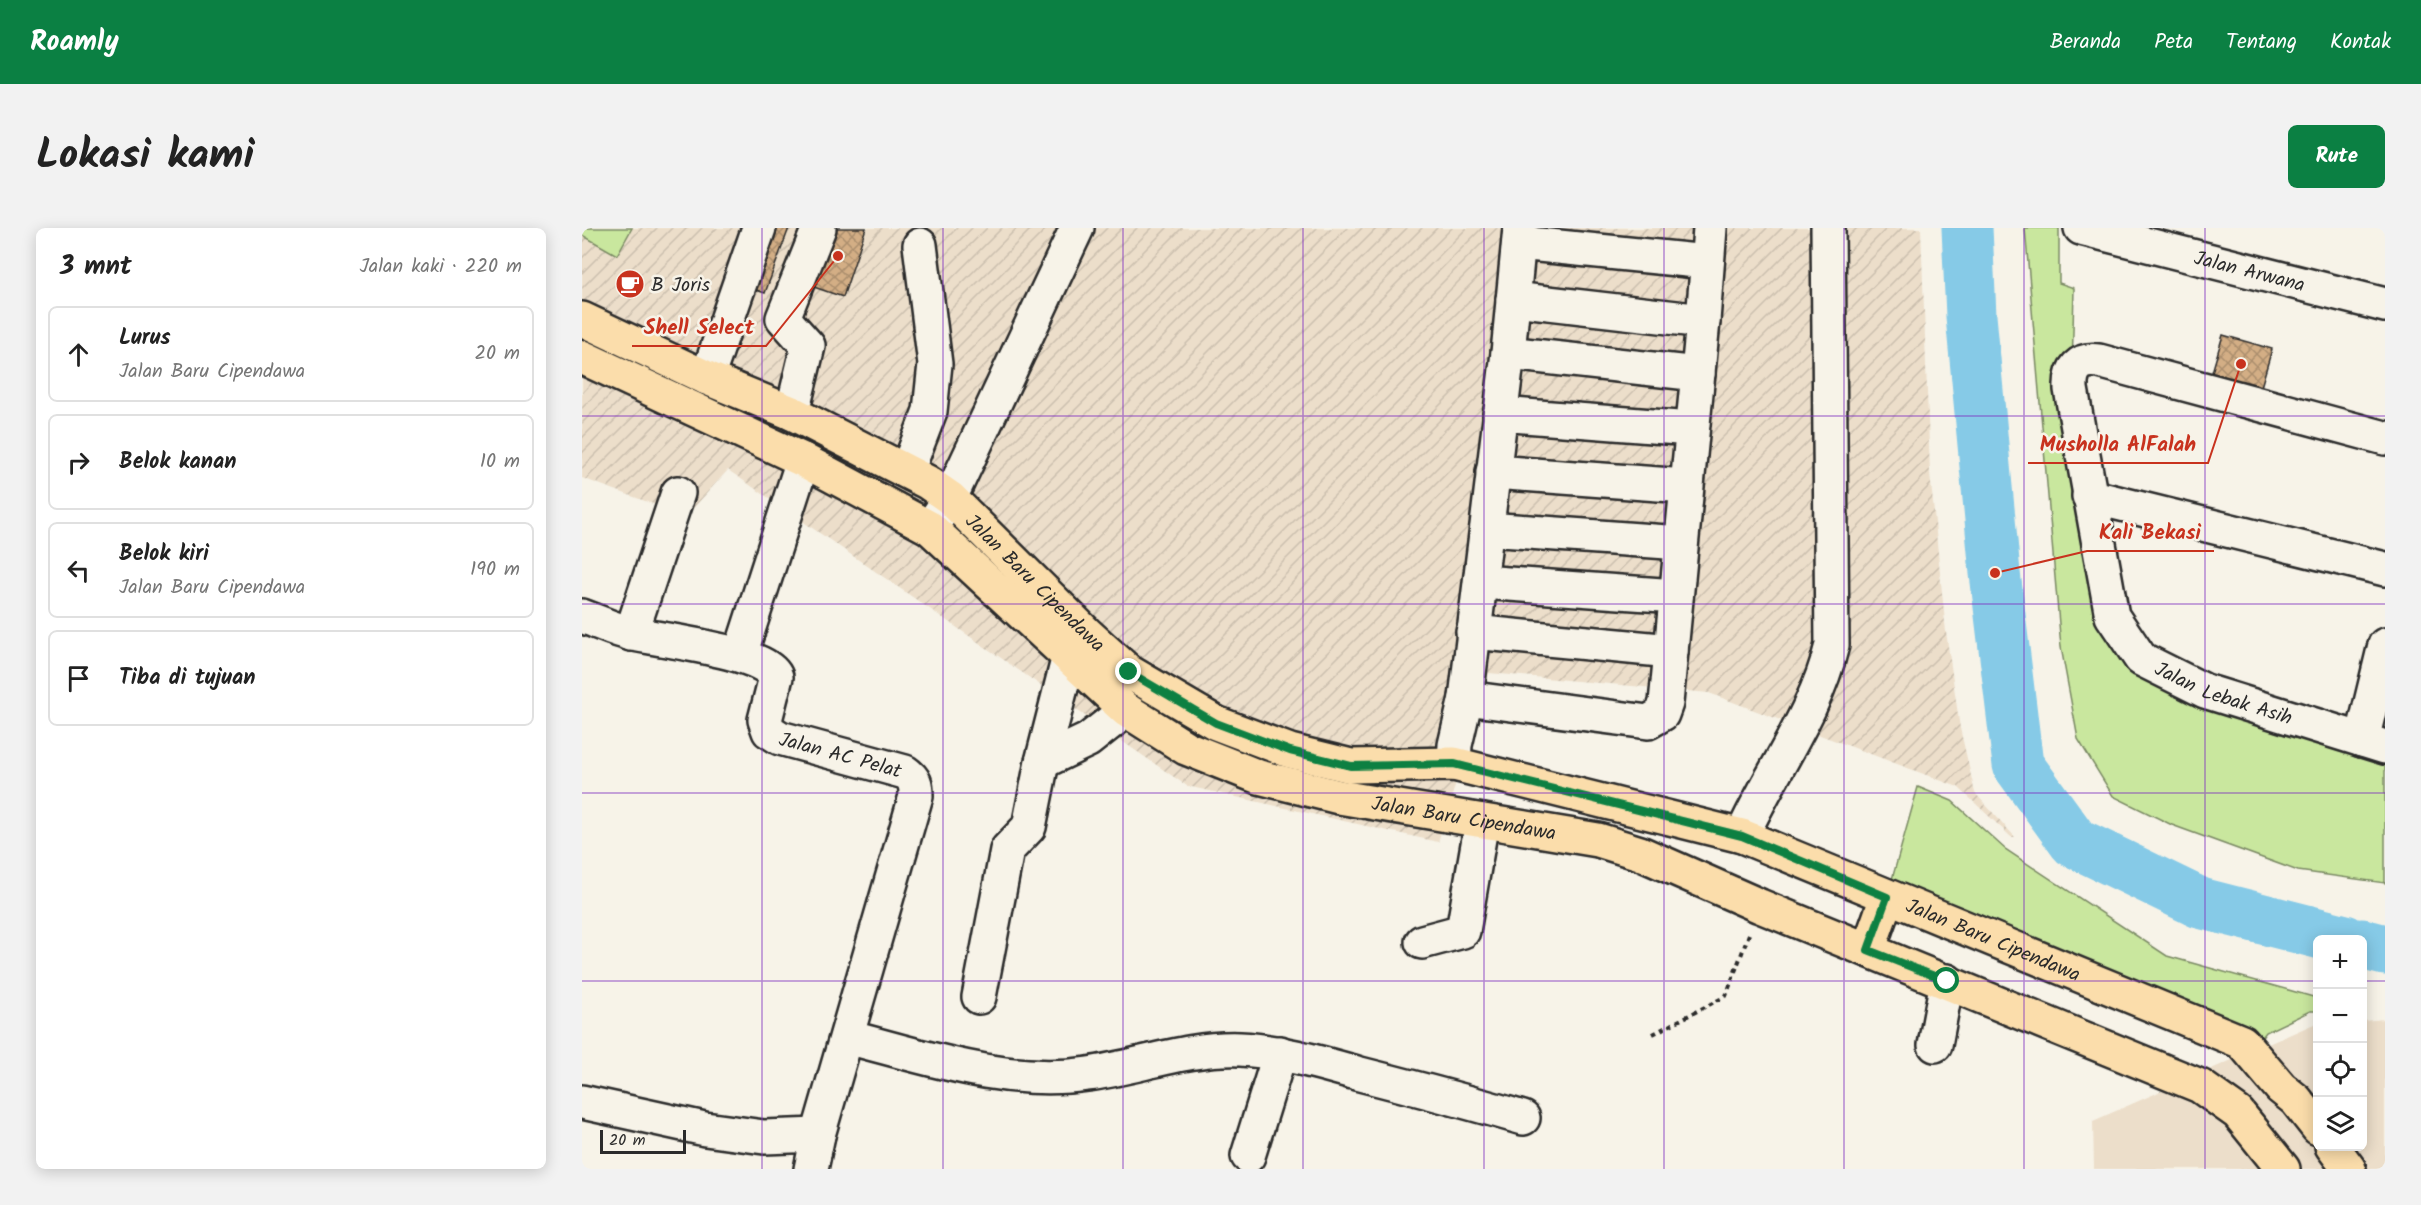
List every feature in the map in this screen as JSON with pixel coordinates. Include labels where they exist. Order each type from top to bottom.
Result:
[{"type":"main road","name":"Jalan Baru Cipendawa","points":[[582,319],[707,378],[792,413],[907,471],[950,498],[1086,633],[1129,672],[1216,723],[1290,751],[1351,766],[1454,764],[1742,836],[2242,1042],[2313,1122]]},
{"type":"main road","name":"Jalan Baru Cipendawa","points":[[582,357],[803,460],[930,528],[1126,710],[1186,748],[1259,777],[1339,797],[1598,840],[1640,853],[1760,906],[2200,1086],[2238,1113],[2283,1169]]},
{"type":"main road","points":[[1868,950],[1887,897]]},
{"type":"main road","points":[[2336,1151],[2349,1169]]},
{"type":"street","points":[[707,378],[759,228]]},
{"type":"street","points":[[783,318],[819,228]]},
{"type":"street","points":[[930,528],[950,498],[1077,228]]},
{"type":"street","points":[[1466,698],[1648,722],[1662,714],[1666,703],[1677,596],[1710,228]]},
{"type":"street","points":[[1742,836],[1758,800],[1821,681],[1832,645],[1828,228]]},
{"type":"street","name":"Jalan Arwana","points":[[2081,228],[2385,305]]},
{"type":"street","points":[[1454,764],[1455,745],[1466,698],[1481,582],[1520,235],[1707,262]]},
{"type":"street","points":[[907,471],[930,411],[935,364],[920,245]]},
{"type":"street","points":[[1513,299],[1703,321]]},
{"type":"street","points":[[734,300],[783,318],[808,346],[792,413]]},
{"type":"street","points":[[1508,353],[1698,374]]},
{"type":"street","name":"Jalan Lebak Asih","points":[[2373,743],[2205,691],[2141,659],[2112,616],[2071,390],[2072,374],[2081,362],[2088,359],[2099,361],[2385,438]]},
{"type":"street","points":[[1500,414],[1691,429]]},
{"type":"street","points":[[740,655],[803,460]]},
{"type":"street","points":[[1493,472],[1686,486]]},
{"type":"street","points":[[631,634],[678,493]]},
{"type":"street","points":[[2090,496],[2385,569]]},
{"type":"street","points":[[1487,529],[1681,543]]},
{"type":"street","points":[[1481,582],[1677,596]]},
{"type":"street","name":"Jalan AC Pelat","points":[[582,616],[631,634],[740,655],[767,666],[776,677],[765,720],[769,731],[780,738],[904,772],[913,777],[916,784],[916,796],[818,1135],[811,1169]]},
{"type":"street","points":[[1473,632],[1671,651]]},
{"type":"street","points":[[2373,743],[2385,645]]},
{"type":"street","points":[[979,997],[1007,850],[1029,827],[1042,762],[1069,656]]},
{"type":"street","points":[[1042,762],[1088,740],[1126,710]]},
{"type":"street","points":[[1422,942],[1462,931],[1482,821]]},
{"type":"street","points":[[1935,1045],[1947,981]]},
{"type":"street","points":[[847,1037],[962,1067],[1013,1075],[1048,1077],[1088,1074],[1213,1049],[1280,1053],[1522,1118]]},
{"type":"street","points":[[1248,1156],[1280,1053]]},
{"type":"street","points":[[582,1102],[705,1129],[764,1137],[818,1135]]},
{"type":"path","points":[[1653,1034],[1726,996],[1760,906]]},
{"type":"shaded area","points":[[582,228],[1921,228],[1930,473],[1946,632],[1960,728],[1975,793],[2015,837],[2011,837],[1958,787],[1709,693],[1489,673],[1438,842],[1187,786],[728,470],[686,516],[582,478]]},
{"type":"shaded area","points":[[2385,1019],[2385,1169],[2094,1169],[2093,1121],[2313,1024],[2313,1151],[2367,1151],[2367,1021]]},
{"type":"green space","points":[[582,228],[632,228],[617,255],[582,235]]},
{"type":"green space","points":[[2025,228],[2059,228],[2059,283],[2074,288],[2072,374],[2089,496],[2141,659],[2385,747],[2385,883],[2298,871],[2172,825],[2113,796],[2078,739],[2061,647]]},
{"type":"green space","points":[[1918,787],[1952,801],[2005,849],[2167,956],[2313,997],[2313,1011],[2266,1032],[2251,1052],[1887,897]]},
{"type":"building","points":[[747,228],[789,228],[765,293],[727,280]]},
{"type":"building","points":[[830,228],[866,228],[843,297],[808,285]]},
{"type":"building","points":[[2223,335],[2272,349],[2259,394],[2210,379]]},
{"type":"waterway","points":[[1967,228],[1971,316],[1995,573],[2018,765],[2074,842],[2200,903],[2325,935]]},
{"type":"waterway","points":[[2367,945],[2385,950]]},
{"type":"place","name":"Shell Select","points":[[838,256]]},
{"type":"place","name":"B Joris","points":[[630,284]]},
{"type":"place","name":"Musholla AlFalah","points":[[2241,364]]},
{"type":"place","name":"Kali Bekasi","points":[[1995,573]]},
{"type":"route","points":[[1129,672],[1216,723],[1290,751],[1351,766],[1454,764],[1742,836],[1887,897],[1868,950],[1947,981]]}]
